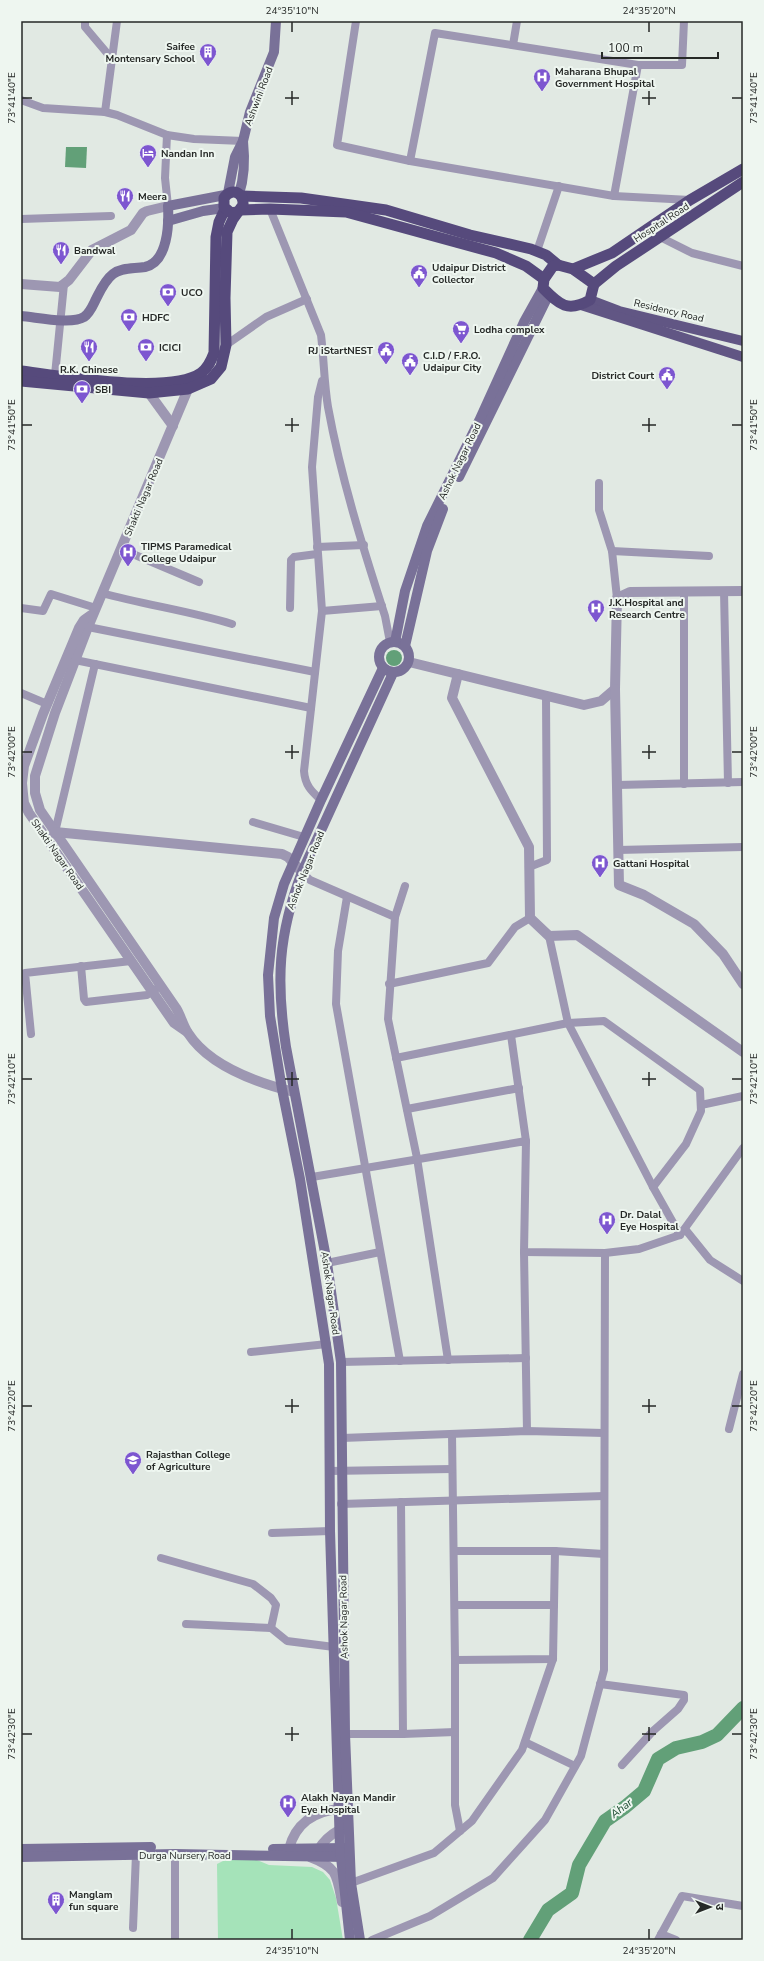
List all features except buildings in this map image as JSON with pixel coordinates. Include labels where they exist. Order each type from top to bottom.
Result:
[{"type":"highway","points":[[573,269],[612,253],[690,200],[743,169]]},
{"type":"highway","name":"Hospital Road","points":[[594,284],[616,266],[743,182]]},
{"type":"highway","points":[[21,371],[137,384],[161,384],[188,379],[205,370],[214,353],[216,237],[219,222],[225,209],[223,201],[234,194],[301,198],[386,210],[470,235],[537,251],[546,255],[558,265],[573,269],[594,284],[585,302],[570,306],[558,303],[546,287],[526,266],[496,253],[405,227],[346,212],[270,209],[231,213],[225,209]]},
{"type":"highway","points":[[21,381],[149,393],[188,390],[206,382],[216,373],[224,357],[226,345],[226,240],[229,225],[243,205],[234,194]]},
{"type":"highway","points":[[546,287],[553,266],[558,265]]},
{"type":"main road","name":"Ashwini Road","points":[[234,194],[232,168],[243,141],[250,112],[274,52],[276,21]]},
{"type":"main road","points":[[21,316],[76,320],[87,314],[106,281],[116,272],[149,266],[154,263],[163,249],[168,221],[168,206],[234,194]]},
{"type":"main road","points":[[168,221],[203,211],[225,209]]},
{"type":"main road","points":[[405,646],[427,551],[440,516],[501,395],[546,287]]},
{"type":"main road","name":"Ashok Nagar Road","points":[[392,642],[405,591],[428,526],[479,421],[524,322],[546,287]]},
{"type":"main road","points":[[585,302],[680,338],[743,356]]},
{"type":"main road","name":"Residency Road","points":[[585,302],[743,341]]},
{"type":"main road","points":[[392,642],[405,646],[408,651],[409,662],[401,672],[393,673],[383,668],[379,659],[379,653],[385,644],[392,642]]},
{"type":"main road","points":[[349,1936],[345,1853],[339,1830],[338,1809],[330,1531],[329,1364],[300,1179],[282,1089],[270,1016],[268,975],[276,906],[304,837],[383,668]]},
{"type":"main road","name":"Ashok Nagar Road","points":[[360,1940],[345,1853],[341,1362],[327,1263],[281,1017],[280,961],[287,913],[302,872],[393,673]]},
{"type":"main road","name":"Durga Nursery Road","points":[[21,1849],[86,1847],[319,1849],[345,1853]]},
{"type":"main road","name":"Durga Nursery Road","points":[[21,1857],[175,1854],[310,1857],[345,1853]]},
{"type":"street","points":[[85,21],[85,27],[112,59]]},
{"type":"street","points":[[104,112],[117,21]]},
{"type":"street","points":[[356,21],[337,145],[410,161],[614,196],[690,200]]},
{"type":"street","points":[[513,45],[517,21]]},
{"type":"street","points":[[410,161],[436,33],[638,65],[682,65],[684,21]]},
{"type":"street","points":[[614,196],[638,65]]},
{"type":"street","points":[[21,100],[43,108],[104,112],[168,134],[194,139],[243,141]]},
{"type":"street","points":[[21,284],[60,287],[92,250],[131,230],[143,213],[168,206],[165,178],[168,134]]},
{"type":"street","points":[[537,251],[559,186]]},
{"type":"street","points":[[270,209],[321,335],[324,355],[323,378],[318,397],[312,448],[317,551],[322,611],[311,708],[305,780],[309,789],[321,800]]},
{"type":"street","points":[[21,218],[111,216]]},
{"type":"street","points":[[660,236],[692,253],[743,266]]},
{"type":"street","points":[[55,375],[64,284]]},
{"type":"street","points":[[226,345],[266,317],[307,299]]},
{"type":"street","points":[[323,378],[338,456],[392,642]]},
{"type":"street","name":"Shakti Nagar Road","points":[[157,989],[37,804],[35,776],[46,739],[88,627],[188,390]]},
{"type":"street","points":[[149,393],[173,426]]},
{"type":"street","points":[[599,483],[599,510],[612,552],[616,598],[615,689],[619,885],[644,895],[694,924],[722,954],[743,984]]},
{"type":"street","points":[[290,608],[291,560],[294,557],[317,551],[364,545]]},
{"type":"street","points":[[121,550],[199,582]]},
{"type":"street","points":[[612,552],[709,556]]},
{"type":"street","points":[[724,591],[728,783]]},
{"type":"street","points":[[616,598],[630,592],[743,591]]},
{"type":"street","points":[[684,592],[684,784]]},
{"type":"street","points":[[102,593],[141,604],[209,617],[232,624]]},
{"type":"street","points":[[21,608],[43,611],[51,594],[95,610]]},
{"type":"street","points":[[322,611],[382,606]]},
{"type":"street","name":"Shakti Nagar Road","points":[[95,610],[82,623],[47,704],[24,766],[22,783],[23,800],[26,808],[131,961],[176,1008],[187,1032],[207,1054],[221,1064],[282,1089],[294,1092]]},
{"type":"street","points":[[88,627],[315,672]]},
{"type":"street","points":[[75,660],[311,708]]},
{"type":"street","points":[[409,662],[584,705],[601,701],[615,689]]},
{"type":"street","points":[[58,835],[95,664]]},
{"type":"street","points":[[458,674],[452,698],[529,847],[530,918],[549,936],[568,1023],[653,1187],[683,1232],[710,1260],[743,1281]]},
{"type":"street","points":[[21,693],[47,704]]},
{"type":"street","points":[[530,867],[547,860],[546,696]]},
{"type":"street","points":[[617,785],[743,782]]},
{"type":"street","points":[[253,822],[304,837]]},
{"type":"street","points":[[48,841],[58,835],[83,834],[282,854],[293,862],[310,880],[395,917]]},
{"type":"street","points":[[618,850],[743,847]]},
{"type":"street","points":[[405,886],[395,917],[389,984],[388,1019],[417,1158],[448,1360]]},
{"type":"street","points":[[347,896],[338,952],[336,1004],[400,1361]]},
{"type":"street","points":[[389,984],[488,963],[515,927],[530,918]]},
{"type":"street","points":[[549,936],[577,936],[743,1052]]},
{"type":"street","points":[[31,1034],[25,973],[131,961]]},
{"type":"street","points":[[81,966],[84,999],[86,1002],[144,995],[157,989]]},
{"type":"street","points":[[396,1058],[568,1023],[604,1021],[700,1090],[701,1111],[686,1144],[653,1187]]},
{"type":"street","points":[[511,1034],[526,1141],[524,1252],[527,1431]]},
{"type":"street","points":[[407,1109],[518,1088]]},
{"type":"street","points":[[701,1105],[743,1096]]},
{"type":"street","points":[[312,1177],[364,1166],[526,1141]]},
{"type":"street","points":[[524,1252],[606,1253],[639,1249],[683,1232],[743,1148]]},
{"type":"street","points":[[327,1263],[380,1252]]},
{"type":"street","points":[[372,1940],[430,1916],[493,1878],[545,1820],[581,1756],[604,1670],[606,1253]]},
{"type":"street","points":[[251,1352],[327,1344]]},
{"type":"street","points":[[341,1362],[526,1358]]},
{"type":"street","points":[[729,1429],[743,1374]]},
{"type":"street","points":[[342,1438],[527,1431],[604,1433]]},
{"type":"street","points":[[452,1434],[455,1605],[455,1805],[460,1831]]},
{"type":"street","points":[[330,1471],[452,1469]]},
{"type":"street","points":[[342,1504],[604,1496]]},
{"type":"street","points":[[401,1502],[402,1734]]},
{"type":"street","points":[[272,1533],[330,1531]]},
{"type":"street","points":[[454,1551],[555,1551],[604,1554]]},
{"type":"street","points":[[351,1883],[434,1853],[472,1821],[522,1750],[553,1659],[555,1551]]},
{"type":"street","points":[[161,1558],[253,1584],[271,1598],[276,1605],[271,1628]]},
{"type":"street","points":[[455,1605],[554,1605]]},
{"type":"street","points":[[186,1624],[271,1628],[287,1641],[334,1647]]},
{"type":"street","points":[[455,1660],[553,1659]]},
{"type":"street","points":[[600,1684],[684,1695],[684,1700],[678,1709],[653,1731],[622,1765]]},
{"type":"street","points":[[345,1734],[455,1732]]},
{"type":"street","points":[[525,1742],[575,1766]]},
{"type":"street","points":[[288,1849],[291,1837],[307,1820],[317,1813],[338,1809]]},
{"type":"street","points":[[319,1849],[330,1834],[339,1830]]},
{"type":"street","points":[[133,1928],[136,1854]]},
{"type":"street","points":[[175,1854],[175,1940]]},
{"type":"street","points":[[310,1857],[326,1863],[334,1872],[349,1936]]},
{"type":"street","points":[[676,1940],[659,1937],[682,1896],[743,1906]]},
{"type":"shaded area","points":[[66,147],[87,147],[86,168],[65,167]]},
{"type":"shaded area","points":[[394,650],[400,652],[402,658],[400,664],[394,666],[388,664],[386,658],[388,652]]},
{"type":"shaded area","points":[[225,1860],[257,1860],[269,1865],[312,1867],[323,1872],[330,1880],[336,1898],[343,1940],[218,1940],[217,1864]]},
{"type":"waterway","name":"Ahar","points":[[530,1940],[548,1910],[572,1893],[579,1865],[605,1821],[644,1791],[658,1759],[676,1748],[702,1742],[717,1735],[743,1708]]},
{"type":"place","name":"Saifee Montensary School","points":[[208,67]]},
{"type":"place","name":"Maharana Bhupal Government Hospital","points":[[542,92]]},
{"type":"place","name":"Nandan Inn","points":[[148,168]]},
{"type":"place","name":"Meera","points":[[125,211]]},
{"type":"place","name":"Bandwal","points":[[61,265]]},
{"type":"place","name":"Udaipur District Collector","points":[[419,288]]},
{"type":"place","name":"UCO","points":[[168,307]]},
{"type":"place","name":"HDFC","points":[[129,332]]},
{"type":"place","name":"Lodha complex","points":[[461,344]]},
{"type":"place","name":"R.K. Chinese","points":[[89,362]]},
{"type":"place","name":"ICICI","points":[[146,362]]},
{"type":"place","name":"RJ iStartNEST","points":[[386,365]]},
{"type":"place","name":"C.I.D / F.R.O. Udaipur City","points":[[410,376]]},
{"type":"place","name":"District Court","points":[[667,390]]},
{"type":"place","name":"SBI","points":[[82,404]]},
{"type":"place","name":"TIPMS Paramedical College Udaipur","points":[[128,567]]},
{"type":"place","name":"J.K.Hospital and Research Centre","points":[[596,623]]},
{"type":"place","name":"Gattani Hospital","points":[[600,878]]},
{"type":"place","name":"Dr. Dalal Eye Hospital","points":[[607,1235]]},
{"type":"place","name":"Rajasthan College of Agriculture","points":[[133,1475]]},
{"type":"place","name":"Alakh Nayan Mandir Eye Hospital","points":[[288,1818]]},
{"type":"place","name":"Manglam fun square","points":[[56,1915]]}]
